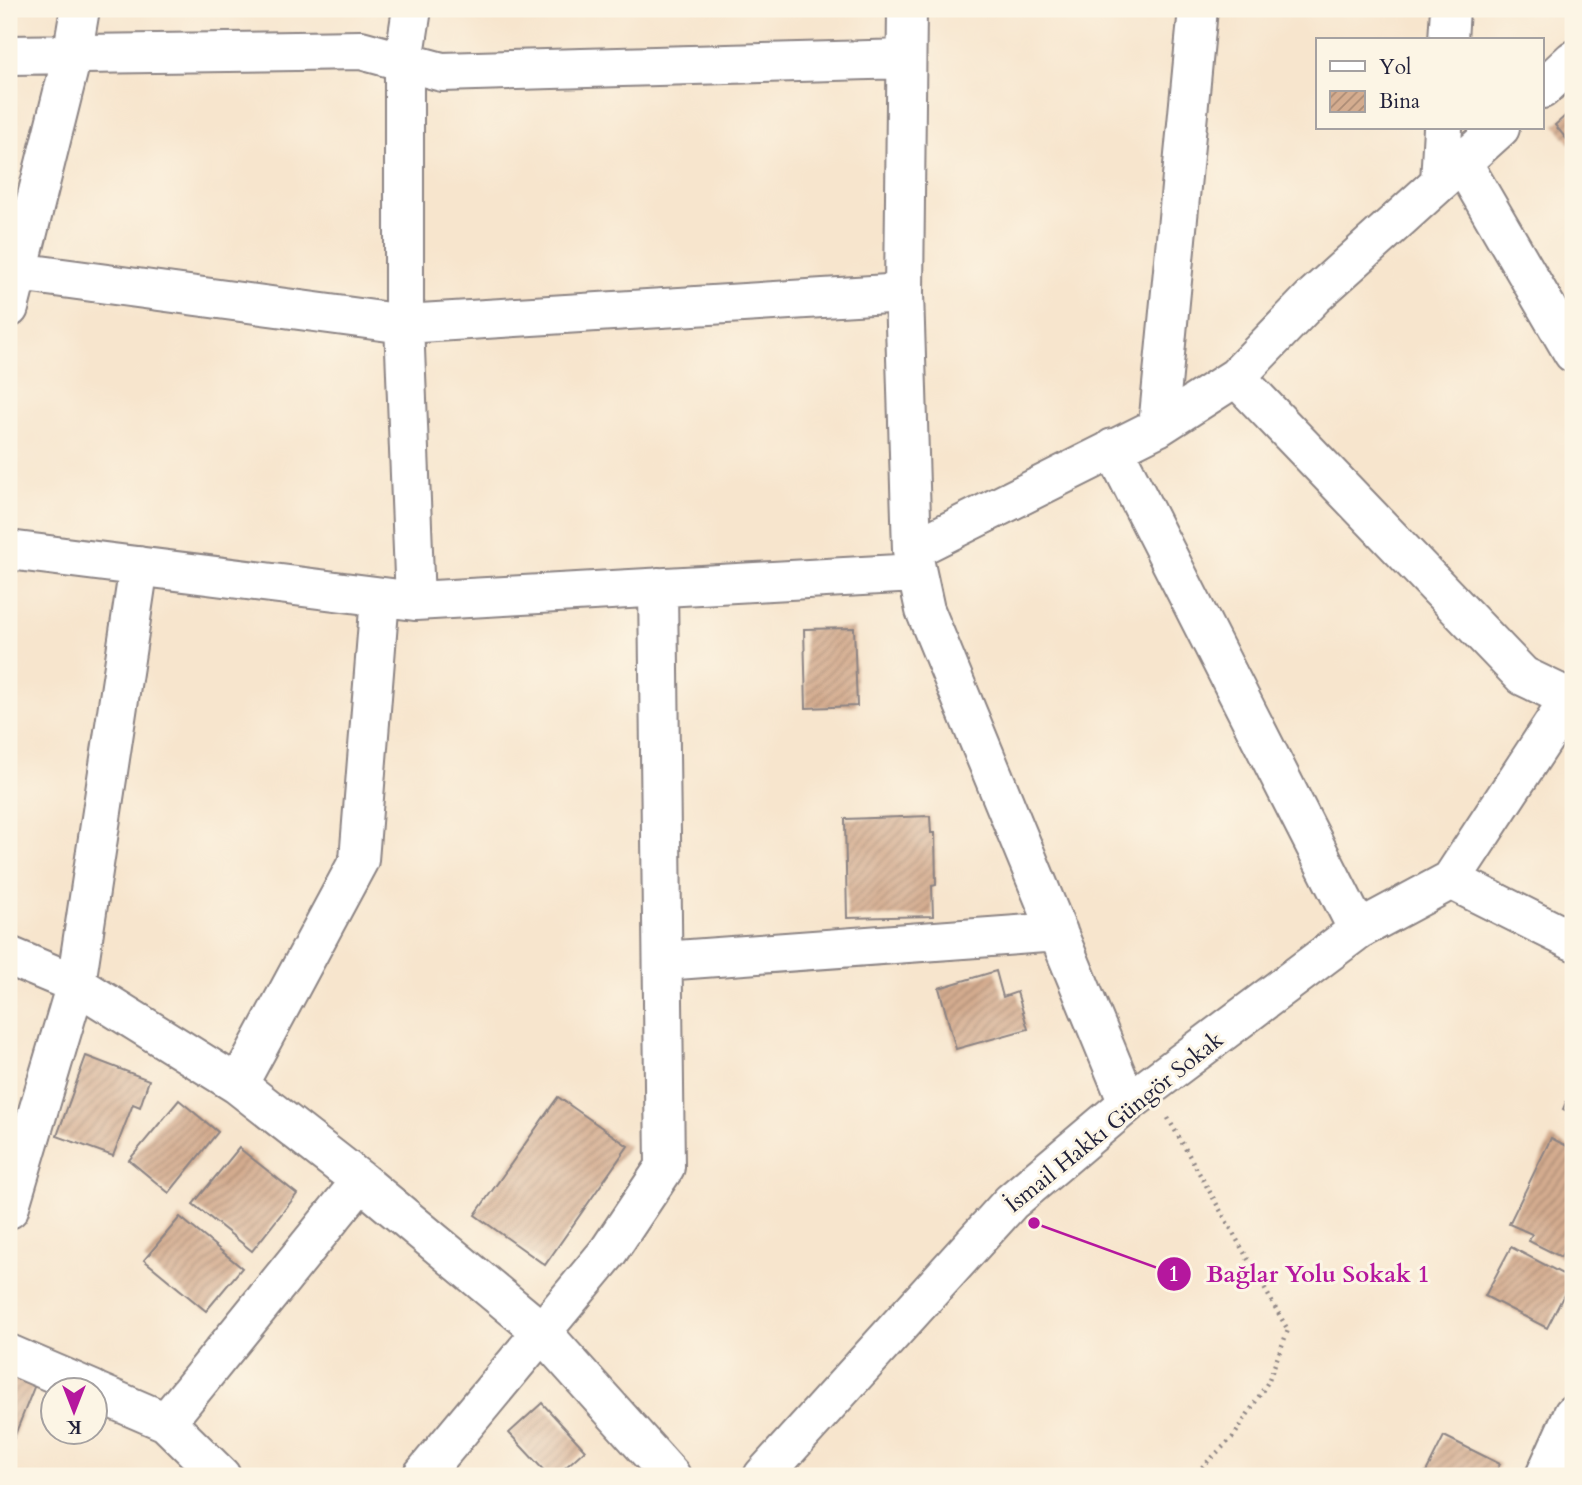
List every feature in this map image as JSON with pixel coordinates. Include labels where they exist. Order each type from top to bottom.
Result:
[{"type":"street","points":[[9,308],[72,56],[80,9]]},
{"type":"street","points":[[238,1085],[359,860],[398,599],[404,324],[404,61],[412,9]]},
{"type":"street","points":[[907,9],[904,293],[914,562],[925,610],[1058,932],[1139,1095]]},
{"type":"street","points":[[1158,427],[1198,9]]},
{"type":"street","points":[[1448,38],[1450,9]]},
{"type":"street","points":[[9,55],[360,50],[442,72],[905,59]]},
{"type":"street","points":[[1544,87],[1573,60]]},
{"type":"street","points":[[1443,130],[1451,172],[1573,353]]},
{"type":"street","points":[[9,550],[398,599],[658,587],[914,562],[1112,448],[1158,427],[1236,377],[1314,296],[1498,130]]},
{"type":"street","points":[[18,272],[404,324],[904,293]]},
{"type":"street","points":[[1236,377],[1523,676],[1573,698],[1451,880],[1573,941]]},
{"type":"street","points":[[1112,448],[1358,930]]},
{"type":"street","points":[[9,1209],[76,984],[139,566]]},
{"type":"street","points":[[422,1476],[540,1330],[608,1252],[665,1167],[658,587]]},
{"type":"street","name":"İsmail Hakkı Güngör Sokak","points":[[763,1476],[1012,1202],[1139,1095],[1358,930],[1451,880]]},
{"type":"street","points":[[663,961],[1058,932]]},
{"type":"street","points":[[9,956],[76,984],[238,1085],[360,1181],[540,1330],[671,1476]]},
{"type":"street","points":[[166,1422],[360,1181]]},
{"type":"street","points":[[9,1354],[60,1376]]},
{"type":"street","points":[[108,1397],[166,1422],[221,1476]]},
{"type":"street","points":[[1545,1476],[1573,1414]]},
{"type":"path","points":[[1139,1095],[1288,1330],[1268,1382],[1234,1436],[1193,1476]]},
{"type":"building","points":[[1573,109],[1573,147],[1555,125]]},
{"type":"building","points":[[854,628],[857,706],[806,708],[804,629]]},
{"type":"building","points":[[930,816],[931,833],[935,833],[936,885],[932,886],[933,916],[847,918],[845,819]]},
{"type":"building","points":[[996,971],[1003,997],[1017,992],[1028,1029],[956,1049],[939,988]]},
{"type":"building","points":[[86,1056],[149,1080],[140,1107],[133,1104],[113,1156],[57,1136]]},
{"type":"building","points":[[1573,1087],[1573,1114],[1563,1109]]},
{"type":"building","points":[[558,1097],[628,1146],[545,1265],[475,1215]]},
{"type":"building","points":[[179,1100],[218,1132],[169,1193],[129,1160]]},
{"type":"building","points":[[1551,1138],[1573,1149],[1573,1254],[1564,1250],[1561,1257],[1529,1241],[1532,1234],[1509,1224]]},
{"type":"building","points":[[239,1148],[297,1194],[252,1251],[193,1204]]},
{"type":"building","points":[[180,1217],[242,1268],[206,1311],[144,1260]]},
{"type":"building","points":[[1511,1247],[1572,1279],[1547,1328],[1485,1296]]},
{"type":"building","points":[[9,1371],[36,1382],[9,1450]]},
{"type":"building","points":[[542,1403],[585,1450],[556,1476],[549,1476],[509,1433]]},
{"type":"building","points":[[1444,1436],[1500,1464],[1494,1476],[1424,1476]]},
{"type":"place","name":"Bağlar Yolu Sokak 1","points":[[1034,1223]]}]
